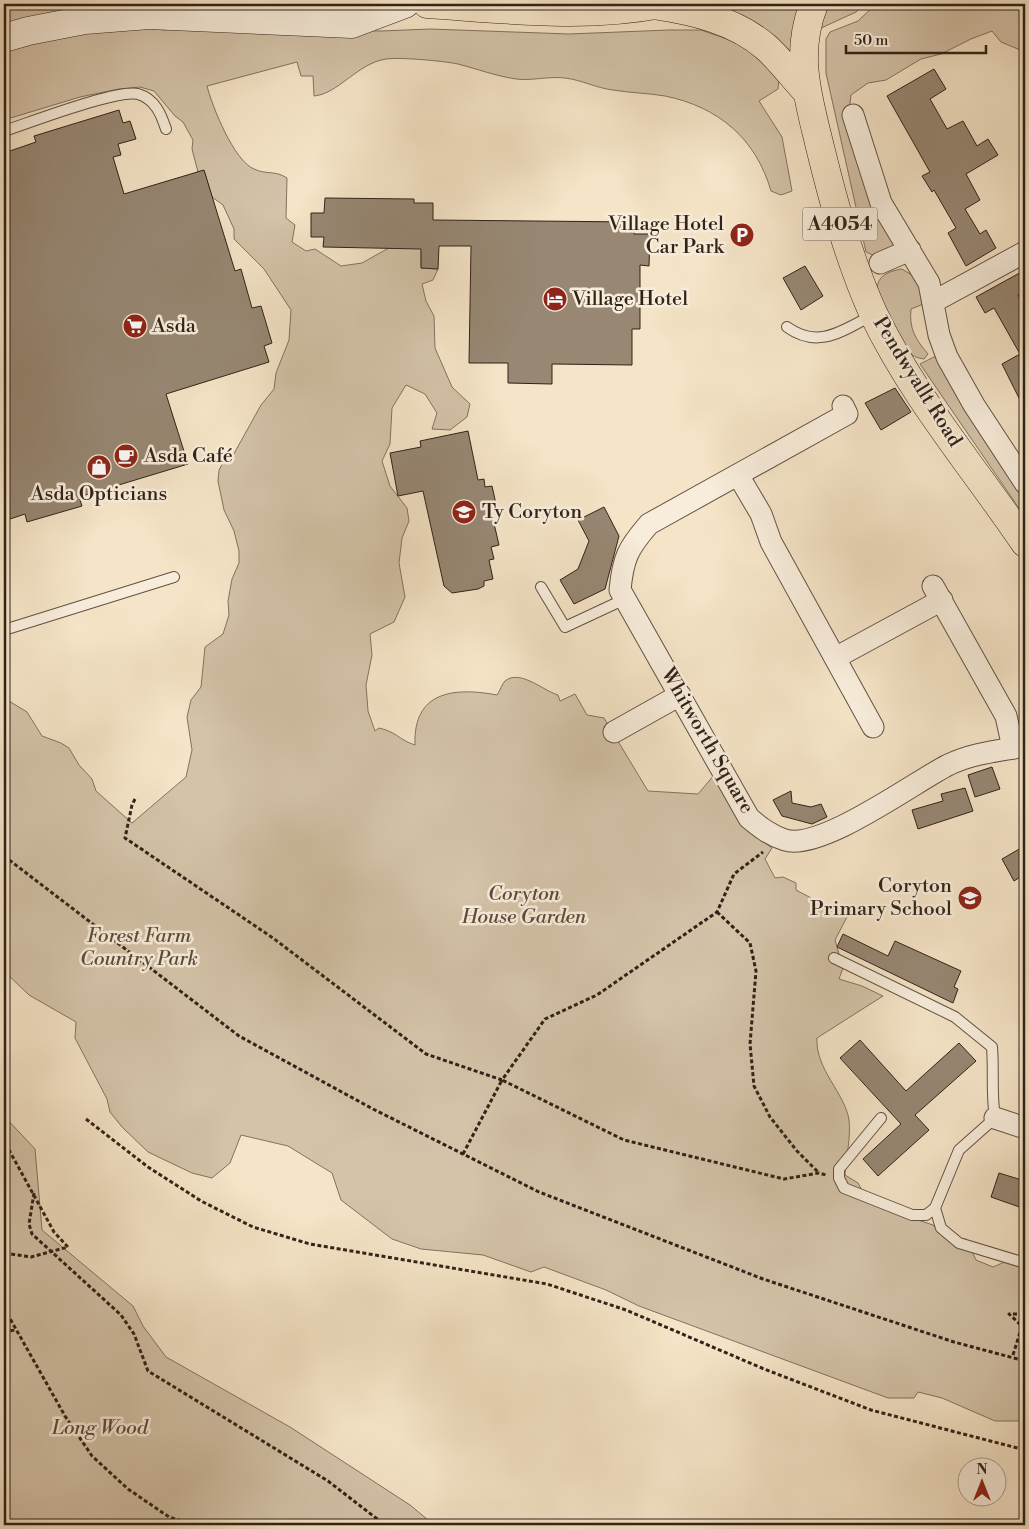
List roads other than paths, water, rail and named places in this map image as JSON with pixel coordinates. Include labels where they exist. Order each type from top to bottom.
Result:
[{"type":"main road","name":"Pendwyallt Road","points":[[426,4],[561,11],[607,11],[657,4],[706,15],[734,27],[765,47],[806,91]]},
{"type":"main road","name":"Pendwyallt Road","points":[[814,4],[803,40],[806,91],[843,235],[874,314],[921,394],[1025,542]]},
{"type":"street","points":[[4,38],[36,29],[85,20],[149,15],[352,24],[405,4]]},
{"type":"street","points":[[853,115],[881,203],[929,283],[938,335],[947,357],[974,405],[1025,483]]},
{"type":"street","points":[[880,263],[910,250]]},
{"type":"street","points":[[933,302],[1025,252]]},
{"type":"street","name":"Whitworth Square","points":[[834,658],[937,593],[1006,716],[1019,747],[973,754],[948,765],[838,829],[808,840],[786,840],[780,838],[767,832],[749,818],[620,590],[622,572],[630,546],[650,524],[847,414],[843,406]]},
{"type":"street","points":[[738,474],[761,514],[771,542],[873,727]]},
{"type":"street","points":[[614,732],[680,695]]},
{"type":"street","points":[[995,1118],[1025,1128]]},
{"type":"lane","points":[[4,131],[120,94],[138,94],[151,101],[160,111],[166,129]]},
{"type":"lane","points":[[787,326],[797,334],[822,339],[874,314]]},
{"type":"lane","points":[[4,630],[174,577]]},
{"type":"lane","points":[[541,587],[565,627],[625,599]]},
{"type":"lane","points":[[834,958],[955,1017],[987,1041],[992,1047],[991,1097],[995,1118],[959,1150],[935,1208],[926,1215],[912,1215],[844,1188],[839,1178],[839,1168],[880,1118]]},
{"type":"lane","points":[[935,1208],[941,1228],[959,1242],[1025,1263]]},
{"type":"place","name":"Village Hotel Car Park","points":[[742,235]]},
{"type":"place","name":"Village Hotel","points":[[555,299]]},
{"type":"place","name":"Asda","points":[[135,326]]},
{"type":"place","name":"Asda Café","points":[[126,456]]},
{"type":"place","name":"Asda Opticians","points":[[99,467]]},
{"type":"place","name":"Ty Coryton","points":[[464,512]]},
{"type":"place","name":"Coryton Primary School","points":[[970,898]]},
{"type":"park label","name":"Coryton House Garden","points":[[524,906]]},
{"type":"park label","name":"Forest Farm Country Park","points":[[139,948]]},
{"type":"park label","name":"Long Wood","points":[[100,1428]]}]
